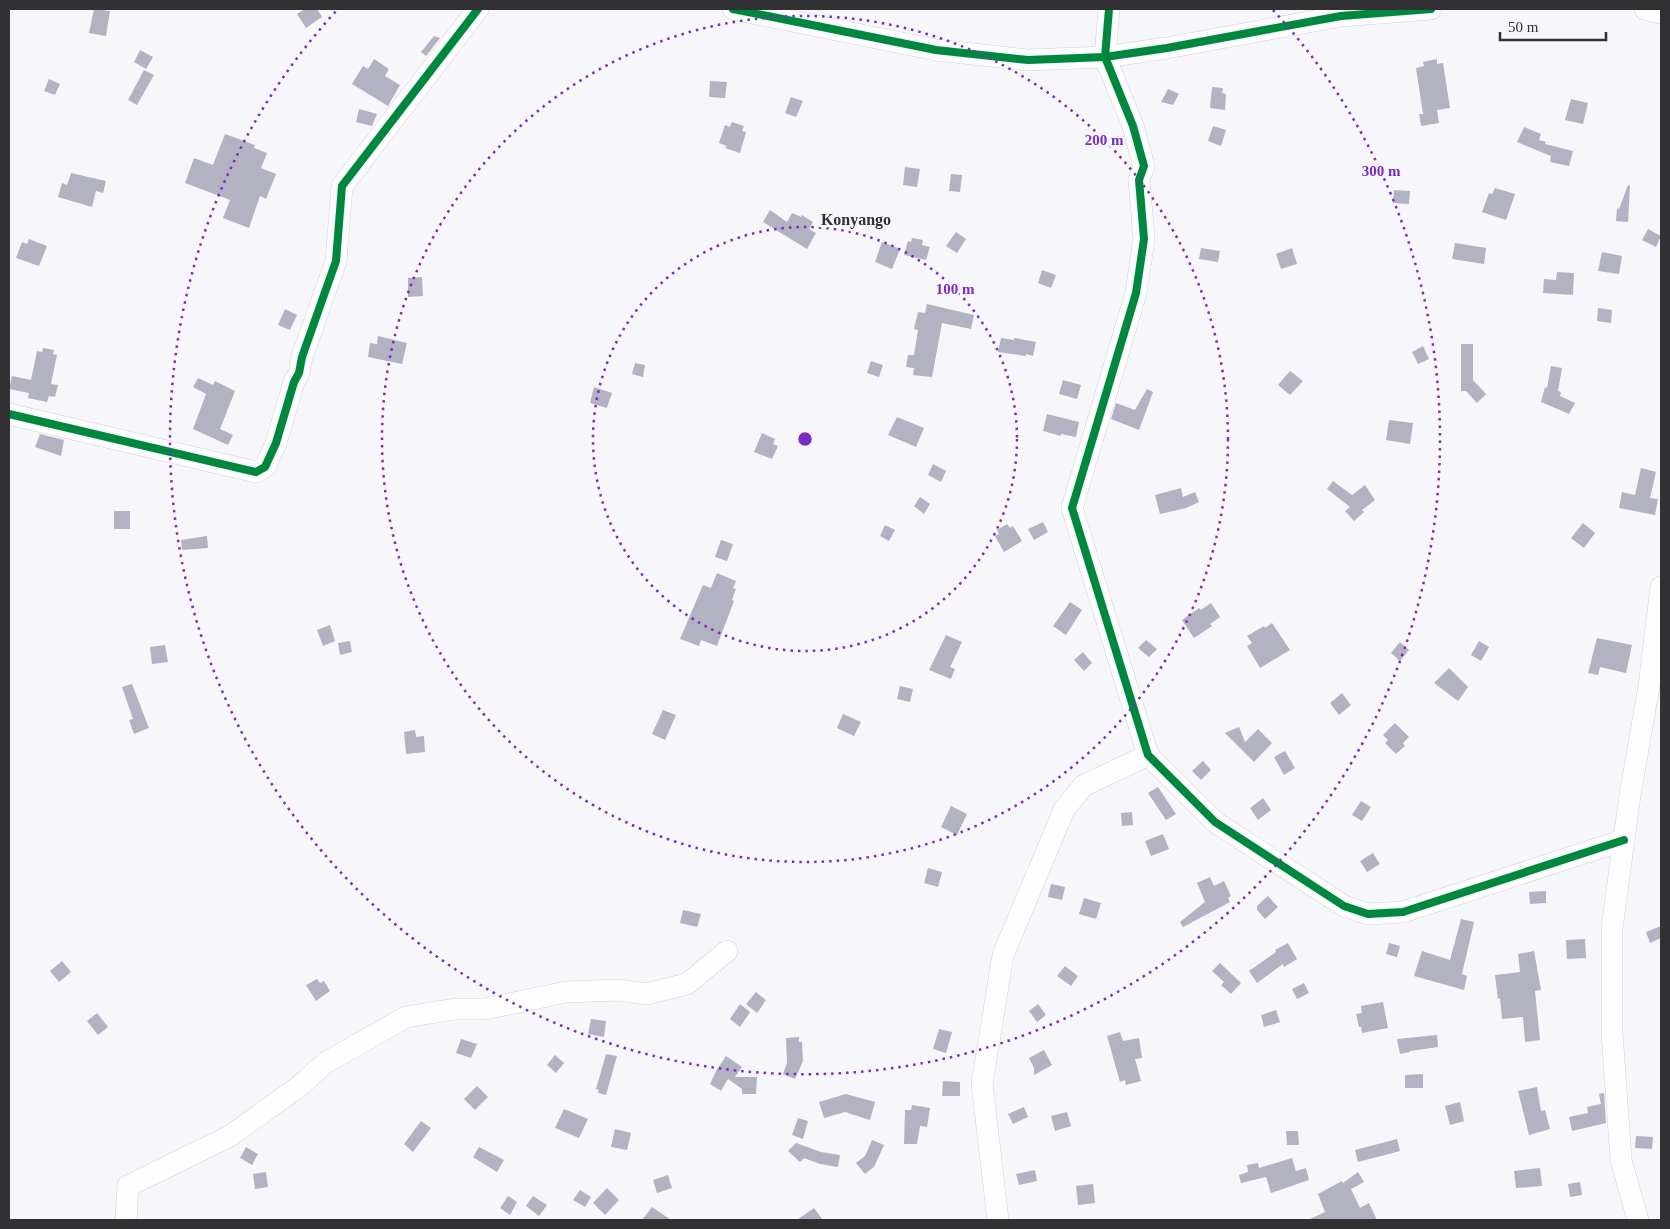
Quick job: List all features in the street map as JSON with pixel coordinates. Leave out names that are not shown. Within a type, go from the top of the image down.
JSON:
[{"type":"street","points":[[9,414],[256,472],[265,467],[276,443],[294,382],[299,373],[302,357],[336,261],[342,186],[478,9]]},
{"type":"street","points":[[733,9],[936,50],[1028,60],[1105,58],[1341,16],[1431,9]]},
{"type":"street","points":[[1108,9],[1105,58],[1133,126],[1144,166],[1139,180],[1144,239],[1136,292],[1072,508],[1148,755],[1215,822],[1344,906],[1368,914],[1403,912],[1624,840]]},
{"type":"street","points":[[1645,9],[1661,13]]},
{"type":"street","points":[[1638,1220],[1621,1160],[1612,1033],[1612,928],[1630,796],[1649,686],[1661,587]]},
{"type":"street","points":[[998,1220],[982,1084],[1003,955],[1064,810],[1084,786],[1148,755]]},
{"type":"street","points":[[126,1220],[128,1186],[230,1136],[301,1085],[325,1063],[406,1017],[455,1009],[485,1009],[566,992],[619,990],[646,994],[687,984],[727,951]]},
{"type":"building","points":[[94,9],[110,11],[106,36],[89,33]]},
{"type":"building","points":[[305,9],[317,9],[322,17],[306,28],[297,14]]},
{"type":"building","points":[[434,36],[440,38],[426,56],[421,52]]},
{"type":"building","points":[[140,50],[153,57],[146,69],[134,62]]},
{"type":"building","points":[[374,59],[389,69],[385,76],[400,85],[388,106],[352,84],[363,66],[368,69]]},
{"type":"building","points":[[1437,59],[1437,64],[1443,63],[1450,108],[1437,110],[1439,123],[1421,126],[1419,114],[1423,114],[1416,68],[1424,66],[1423,62]]},
{"type":"building","points":[[144,70],[154,75],[137,105],[128,100]]},
{"type":"building","points":[[49,79],[60,84],[55,95],[44,91]]},
{"type":"building","points":[[710,81],[727,82],[725,98],[709,97]]},
{"type":"building","points":[[1212,87],[1223,88],[1222,93],[1226,94],[1225,110],[1210,108]]},
{"type":"building","points":[[1168,89],[1179,94],[1173,105],[1161,102]]},
{"type":"building","points":[[791,97],[803,101],[796,117],[785,113]]},
{"type":"building","points":[[1571,99],[1588,103],[1583,124],[1565,120]]},
{"type":"building","points":[[359,109],[377,114],[372,126],[356,122]]},
{"type":"building","points":[[732,122],[744,126],[742,131],[746,132],[740,153],[725,148],[727,146],[719,143],[725,125],[730,127]]},
{"type":"building","points":[[1213,126],[1226,130],[1221,146],[1208,141]]},
{"type":"building","points":[[1524,127],[1541,134],[1539,140],[1546,142],[1545,144],[1573,151],[1569,166],[1550,162],[1551,156],[1517,142]]},
{"type":"building","points":[[225,134],[255,145],[254,148],[267,153],[261,168],[276,174],[266,199],[260,196],[249,228],[223,218],[230,200],[185,183],[194,158],[213,165]]},
{"type":"building","points":[[905,167],[920,169],[917,187],[903,185]]},
{"type":"building","points":[[71,173],[106,181],[103,193],[96,191],[92,207],[58,197],[62,183],[67,185]]},
{"type":"building","points":[[951,174],[962,175],[960,192],[949,191]]},
{"type":"building","points":[[1628,185],[1630,186],[1628,222],[1616,221],[1617,208],[1619,209]]},
{"type":"building","points":[[1495,188],[1515,194],[1506,220],[1482,212],[1489,193],[1492,194]]},
{"type":"building","points":[[1394,190],[1410,191],[1409,204],[1393,203]]},
{"type":"building","points":[[770,210],[787,222],[792,213],[801,217],[802,215],[813,222],[809,229],[816,233],[807,249],[763,222]]},
{"type":"building","points":[[1648,229],[1661,236],[1656,247],[1642,240]]},
{"type":"building","points":[[956,232],[966,239],[957,253],[946,246]]},
{"type":"building","points":[[912,238],[923,240],[922,245],[930,247],[926,260],[904,255],[908,241],[911,242]]},
{"type":"building","points":[[29,239],[47,246],[39,266],[16,258],[22,242],[27,244]]},
{"type":"building","points":[[882,242],[900,249],[892,269],[875,262]]},
{"type":"building","points":[[1455,243],[1486,248],[1484,264],[1452,259]]},
{"type":"building","points":[[1201,248],[1220,251],[1218,262],[1199,259]]},
{"type":"building","points":[[1292,248],[1297,264],[1281,269],[1276,254]]},
{"type":"building","points":[[1602,252],[1622,256],[1619,274],[1598,271]]},
{"type":"building","points":[[1042,270],[1056,275],[1051,288],[1038,283]]},
{"type":"building","points":[[1557,272],[1574,273],[1573,295],[1543,293],[1544,279],[1556,280]]},
{"type":"building","points":[[422,277],[423,296],[408,297],[408,278]]},
{"type":"building","points":[[927,304],[974,315],[971,329],[942,323],[932,377],[913,375],[914,368],[906,367],[908,355],[914,355],[918,330],[914,329],[918,312],[925,313]]},
{"type":"building","points":[[1598,308],[1612,310],[1611,323],[1597,321]]},
{"type":"building","points":[[285,309],[297,315],[290,330],[278,325]]},
{"type":"building","points":[[378,336],[407,343],[402,364],[368,357],[370,343],[377,344]]},
{"type":"building","points":[[1001,338],[1036,342],[1033,356],[998,352]]},
{"type":"building","points":[[1461,344],[1473,344],[1473,380],[1486,394],[1477,403],[1466,391],[1461,391]]},
{"type":"building","points":[[1423,346],[1429,359],[1418,364],[1412,352]]},
{"type":"building","points":[[43,348],[54,350],[53,354],[57,355],[51,384],[58,385],[55,397],[49,396],[47,402],[28,398],[29,393],[9,389],[12,376],[31,380],[37,351],[42,352]]},
{"type":"building","points":[[871,361],[883,365],[879,377],[867,373]]},
{"type":"building","points":[[635,363],[645,365],[643,377],[632,374]]},
{"type":"building","points":[[1551,366],[1562,368],[1558,391],[1561,392],[1560,396],[1575,403],[1569,414],[1541,402],[1545,387],[1547,388]]},
{"type":"building","points":[[1290,371],[1303,381],[1290,395],[1278,385]]},
{"type":"building","points":[[198,378],[213,385],[215,381],[235,391],[220,429],[233,435],[228,445],[193,429],[206,394],[193,387]]},
{"type":"building","points":[[1063,380],[1081,385],[1077,399],[1059,394]]},
{"type":"building","points":[[594,387],[612,393],[607,408],[590,403]]},
{"type":"building","points":[[1147,389],[1153,392],[1139,430],[1111,419],[1116,403],[1135,410]]},
{"type":"building","points":[[1047,414],[1079,422],[1076,437],[1061,434],[1061,436],[1043,431]]},
{"type":"building","points":[[897,417],[924,428],[916,447],[888,435]]},
{"type":"building","points":[[1389,420],[1413,423],[1410,444],[1386,440]]},
{"type":"building","points":[[762,433],[775,439],[773,444],[778,446],[772,459],[754,452]]},
{"type":"building","points":[[40,434],[64,440],[61,456],[35,447]]},
{"type":"building","points":[[933,464],[946,471],[941,482],[928,475]]},
{"type":"building","points":[[1641,468],[1656,472],[1650,498],[1658,499],[1655,515],[1619,508],[1622,492],[1635,495]]},
{"type":"building","points":[[1333,481],[1352,495],[1365,485],[1375,500],[1362,510],[1364,512],[1354,521],[1345,511],[1350,507],[1327,489]]},
{"type":"building","points":[[1181,488],[1183,497],[1195,492],[1199,502],[1186,508],[1160,514],[1155,495]]},
{"type":"building","points":[[920,497],[930,504],[924,514],[914,506]]},
{"type":"building","points":[[114,511],[130,511],[130,529],[114,529]]},
{"type":"building","points":[[1043,522],[1048,532],[1034,540],[1028,529]]},
{"type":"building","points":[[1583,523],[1595,533],[1584,548],[1571,538]]},
{"type":"building","points":[[1007,524],[1010,528],[1013,526],[1022,541],[1004,552],[995,536],[999,534],[997,530]]},
{"type":"building","points":[[885,525],[895,530],[889,541],[880,536]]},
{"type":"building","points":[[207,536],[208,548],[182,550],[181,540]]},
{"type":"building","points":[[721,540],[733,544],[727,561],[715,557]]},
{"type":"building","points":[[717,573],[736,581],[733,588],[736,589],[732,600],[734,601],[717,646],[701,640],[699,646],[680,639],[703,585],[711,588]]},
{"type":"building","points":[[1070,602],[1082,610],[1066,635],[1053,626]]},
{"type":"building","points":[[1211,603],[1220,617],[1210,624],[1212,626],[1194,638],[1182,620],[1199,608],[1201,610]]},
{"type":"building","points":[[1272,623],[1290,650],[1260,668],[1247,646],[1252,643],[1247,636]]},
{"type":"building","points":[[330,625],[335,641],[323,646],[317,630]]},
{"type":"building","points":[[946,635],[962,642],[950,667],[955,669],[951,679],[929,670]]},
{"type":"building","points":[[1597,638],[1632,645],[1626,673],[1600,667],[1598,675],[1588,673]]},
{"type":"building","points":[[1146,640],[1157,649],[1149,657],[1138,648]]},
{"type":"building","points":[[350,641],[352,652],[340,655],[338,643]]},
{"type":"building","points":[[1479,641],[1489,647],[1481,661],[1471,655]]},
{"type":"building","points":[[1400,642],[1409,650],[1400,661],[1391,653]]},
{"type":"building","points":[[165,645],[168,662],[152,664],[150,647]]},
{"type":"building","points":[[1083,652],[1092,663],[1084,671],[1074,660]]},
{"type":"building","points":[[1449,668],[1468,687],[1458,701],[1434,683]]},
{"type":"building","points":[[132,684],[149,728],[134,734],[129,720],[133,719],[122,687]]},
{"type":"building","points":[[900,686],[913,689],[910,702],[897,699]]},
{"type":"building","points":[[1342,693],[1351,705],[1339,715],[1330,703]]},
{"type":"building","points":[[663,710],[676,715],[665,740],[652,734]]},
{"type":"building","points":[[843,714],[861,722],[854,736],[837,728]]},
{"type":"building","points":[[1395,723],[1409,737],[1403,743],[1405,746],[1396,754],[1385,743],[1388,740],[1383,735]]},
{"type":"building","points":[[1239,727],[1245,742],[1258,729],[1272,743],[1254,762],[1225,733]]},
{"type":"building","points":[[415,730],[416,737],[424,736],[425,752],[406,754],[404,732]]},
{"type":"building","points":[[1285,751],[1295,768],[1284,775],[1274,757]]},
{"type":"building","points":[[1203,761],[1211,770],[1201,780],[1192,771]]},
{"type":"building","points":[[1158,787],[1176,814],[1166,820],[1148,793]]},
{"type":"building","points":[[1263,798],[1271,810],[1258,820],[1250,808]]},
{"type":"building","points":[[1361,801],[1371,807],[1362,821],[1352,815]]},
{"type":"building","points":[[951,806],[967,814],[957,835],[941,827]]},
{"type":"building","points":[[1132,812],[1133,825],[1122,826],[1121,813]]},
{"type":"building","points":[[1163,834],[1169,849],[1151,856],[1145,841]]},
{"type":"building","points":[[1373,853],[1380,864],[1367,872],[1360,861]]},
{"type":"building","points":[[928,868],[942,872],[938,887],[924,883]]},
{"type":"building","points":[[1210,877],[1214,886],[1224,881],[1231,896],[1228,898],[1230,902],[1183,927],[1180,922],[1205,902],[1197,883]]},
{"type":"building","points":[[1051,884],[1065,887],[1062,900],[1048,897]]},
{"type":"building","points":[[1546,891],[1546,903],[1530,904],[1529,892]]},
{"type":"building","points":[[1268,896],[1278,907],[1265,919],[1257,910],[1257,906]]},
{"type":"building","points":[[1084,898],[1101,903],[1096,919],[1079,914]]},
{"type":"building","points":[[683,910],[701,914],[697,927],[680,923]]},
{"type":"building","points":[[1461,919],[1474,922],[1462,974],[1467,976],[1464,990],[1414,976],[1422,951],[1450,960]]},
{"type":"building","points":[[1661,926],[1661,938],[1650,943],[1646,932]]},
{"type":"building","points":[[1585,939],[1586,958],[1567,959],[1566,940]]},
{"type":"building","points":[[1288,943],[1297,959],[1284,967],[1283,964],[1257,983],[1249,971],[1276,952],[1275,950]]},
{"type":"building","points":[[1389,943],[1400,946],[1397,957],[1386,954]]},
{"type":"building","points":[[1534,951],[1541,990],[1535,991],[1540,1040],[1525,1042],[1523,1017],[1502,1019],[1495,975],[1520,972],[1518,954]]},
{"type":"building","points":[[62,961],[71,972],[59,982],[50,971]]},
{"type":"building","points":[[1220,963],[1241,983],[1231,994],[1221,985],[1224,982],[1212,971]]},
{"type":"building","points":[[1065,966],[1078,976],[1071,986],[1057,976]]},
{"type":"building","points":[[317,979],[320,983],[324,981],[330,991],[316,1001],[306,985]]},
{"type":"building","points":[[1304,983],[1309,993],[1297,999],[1292,989]]},
{"type":"building","points":[[756,992],[766,1000],[757,1013],[746,1004]]},
{"type":"building","points":[[1383,1002],[1388,1028],[1362,1033],[1356,1014],[1362,1013],[1361,1006]]},
{"type":"building","points":[[740,1004],[750,1012],[740,1027],[730,1019]]},
{"type":"building","points":[[1038,1004],[1046,1015],[1037,1022],[1029,1011]]},
{"type":"building","points":[[1276,1010],[1280,1022],[1264,1027],[1261,1015]]},
{"type":"building","points":[[97,1013],[108,1027],[98,1035],[87,1021]]},
{"type":"building","points":[[591,1019],[606,1021],[604,1037],[588,1034]]},
{"type":"building","points":[[939,1029],[952,1032],[946,1053],[933,1049]]},
{"type":"building","points":[[1120,1032],[1123,1041],[1139,1038],[1142,1058],[1135,1059],[1141,1081],[1126,1085],[1125,1080],[1120,1082],[1107,1036]]},
{"type":"building","points":[[1437,1035],[1438,1047],[1400,1054],[1397,1039]]},
{"type":"building","points":[[799,1037],[799,1042],[802,1042],[803,1061],[795,1079],[783,1074],[787,1063],[786,1038]]},
{"type":"building","points":[[461,1039],[477,1044],[471,1058],[456,1053]]},
{"type":"building","points":[[1044,1050],[1052,1065],[1034,1075],[1034,1068],[1029,1058]]},
{"type":"building","points":[[606,1054],[617,1056],[606,1095],[598,1093],[599,1090],[596,1089]]},
{"type":"building","points":[[555,1055],[564,1063],[556,1073],[547,1065]]},
{"type":"building","points":[[726,1056],[742,1067],[735,1077],[757,1077],[756,1094],[742,1094],[742,1089],[728,1079],[721,1091],[710,1084]]},
{"type":"building","points":[[1423,1074],[1423,1088],[1405,1088],[1405,1075]]},
{"type":"building","points":[[943,1081],[960,1082],[960,1096],[942,1096]]},
{"type":"building","points":[[477,1086],[488,1097],[475,1110],[464,1099]]},
{"type":"building","points":[[1537,1087],[1541,1111],[1545,1110],[1550,1129],[1529,1135],[1518,1091]]},
{"type":"building","points":[[1604,1093],[1606,1123],[1572,1131],[1569,1117],[1588,1113],[1587,1107],[1601,1104],[1599,1094]]},
{"type":"building","points":[[846,1094],[875,1102],[870,1120],[845,1112],[824,1118],[819,1102]]},
{"type":"building","points":[[1460,1102],[1464,1121],[1450,1125],[1445,1106]]},
{"type":"building","points":[[912,1105],[930,1108],[927,1127],[920,1126],[917,1144],[904,1144],[905,1110],[911,1110]]},
{"type":"building","points":[[1024,1107],[1028,1117],[1013,1124],[1008,1114]]},
{"type":"building","points":[[564,1109],[588,1119],[579,1138],[555,1128]]},
{"type":"building","points":[[1067,1112],[1071,1126],[1055,1131],[1051,1116]]},
{"type":"building","points":[[798,1118],[808,1121],[803,1139],[792,1135]]},
{"type":"building","points":[[421,1121],[431,1128],[413,1152],[404,1144]]},
{"type":"building","points":[[615,1129],[631,1133],[627,1150],[611,1147]]},
{"type":"building","points":[[1286,1131],[1298,1131],[1299,1145],[1287,1145]]},
{"type":"building","points":[[1636,1136],[1653,1137],[1652,1149],[1635,1148]]},
{"type":"building","points":[[1397,1139],[1400,1151],[1358,1162],[1355,1150]]},
{"type":"building","points":[[872,1140],[884,1145],[874,1167],[865,1174],[856,1163],[865,1156]]},
{"type":"building","points":[[796,1143],[821,1152],[840,1155],[838,1167],[820,1164],[804,1158],[800,1162],[788,1151]]},
{"type":"building","points":[[246,1147],[258,1154],[252,1165],[240,1158]]},
{"type":"building","points":[[479,1147],[504,1160],[497,1172],[473,1157]]},
{"type":"building","points":[[1292,1158],[1296,1171],[1306,1168],[1309,1180],[1271,1193],[1266,1177],[1241,1183],[1239,1175],[1248,1172],[1247,1165],[1258,1163],[1259,1168]]},
{"type":"building","points":[[1540,1168],[1542,1186],[1516,1188],[1514,1171]]},
{"type":"building","points":[[1035,1170],[1037,1181],[1019,1185],[1016,1174]]},
{"type":"building","points":[[266,1172],[268,1187],[255,1189],[253,1174]]},
{"type":"building","points":[[1358,1172],[1364,1182],[1351,1189],[1360,1208],[1369,1203],[1377,1220],[1308,1220],[1325,1212],[1318,1194],[1342,1181],[1343,1183]]},
{"type":"building","points":[[668,1175],[672,1188],[657,1193],[653,1180]]},
{"type":"building","points":[[1580,1182],[1582,1195],[1570,1197],[1568,1184]]},
{"type":"building","points":[[1093,1184],[1095,1203],[1078,1205],[1076,1186]]},
{"type":"building","points":[[607,1188],[619,1200],[605,1215],[593,1203]]},
{"type":"building","points":[[580,1190],[591,1197],[585,1207],[573,1200]]},
{"type":"building","points":[[508,1196],[517,1202],[510,1215],[500,1208]]},
{"type":"building","points":[[533,1196],[547,1205],[539,1216],[526,1206]]},
{"type":"building","points":[[652,1207],[671,1220],[642,1220]]},
{"type":"building","points":[[814,1208],[823,1220],[797,1220]]},
{"type":"cycle path","points":[[9,414],[256,472],[265,467],[276,443],[294,382],[299,373],[302,357],[336,261],[342,186],[478,9]]},
{"type":"cycle path","points":[[733,9],[936,50],[1028,60],[1105,57],[1167,48],[1341,16],[1431,9]]},
{"type":"cycle path","points":[[1109,9],[1105,57],[1133,126],[1144,166],[1139,180],[1144,239],[1136,293],[1072,508],[1148,755],[1215,822],[1344,906],[1368,914],[1403,912],[1624,840]]},
{"type":"district","name":"Konyango","points":[[856,219]]}]
